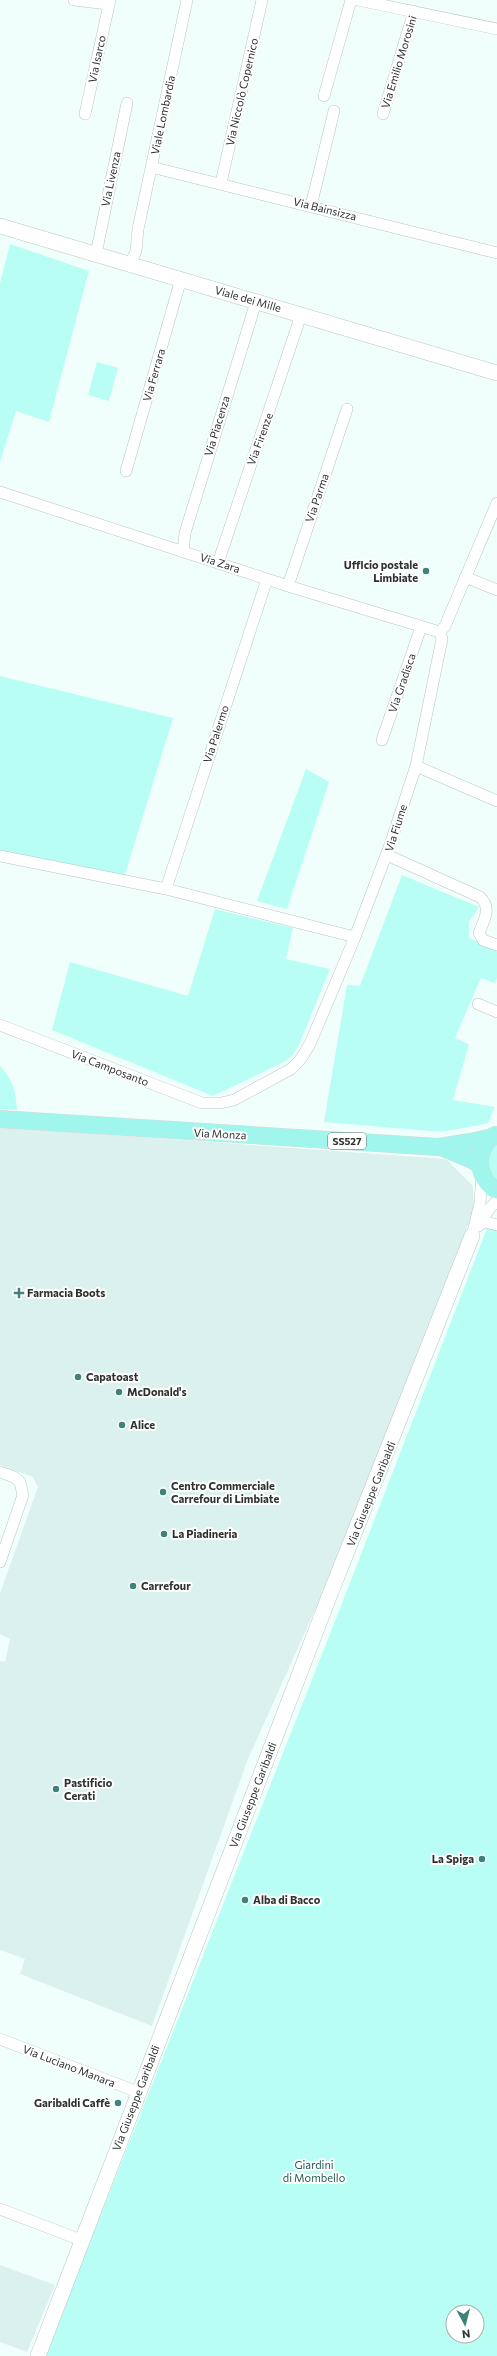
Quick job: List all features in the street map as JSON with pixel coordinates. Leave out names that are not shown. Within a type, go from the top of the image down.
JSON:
[{"type":"main road","name":"Via Monza","points":[[0,1119],[439,1147],[470,1142],[495,1135]]},
{"type":"main road","points":[[495,1135],[483,1147],[481,1170],[487,1182],[497,1190]]},
{"type":"main road","name":"Via Monza","points":[[439,1147],[472,1160],[481,1170]]},
{"type":"street","name":"Via Isarco","points":[[74,0],[109,2],[85,114]]},
{"type":"street","name":"Viale Lombardia","points":[[130,264],[136,251],[138,229],[187,0]]},
{"type":"street","name":"Via Niccolò Copernico","points":[[221,183],[262,0]]},
{"type":"street","points":[[324,96],[351,0]]},
{"type":"street","points":[[358,0],[497,29]]},
{"type":"street","name":"Via Emilio Morosini","points":[[384,114],[414,11]]},
{"type":"street","name":"Via Livenza","points":[[96,254],[127,103]]},
{"type":"street","points":[[311,206],[334,111]]},
{"type":"street","name":"Via Bainsizza","points":[[152,167],[497,253]]},
{"type":"street","name":"Viale dei Mille","points":[[0,226],[497,373]]},
{"type":"street","name":"Via Ferrara","points":[[126,470],[181,280]]},
{"type":"street","name":"Via Piacenza","points":[[183,552],[185,533],[256,302]]},
{"type":"street","name":"Via Firenze","points":[[218,563],[301,315]]},
{"type":"street","name":"Via Parma","points":[[288,586],[347,409]]},
{"type":"street","name":"Via Zara","points":[[0,492],[288,586],[440,632]]},
{"type":"street","name":"Via Fiume","points":[[221,1103],[234,1100],[291,1069],[300,1060],[310,1044],[355,937],[386,855],[416,766],[442,639],[440,632],[445,626],[497,503]]},
{"type":"street","points":[[465,577],[497,590]]},
{"type":"street","name":"Via Palermo","points":[[166,889],[267,579]]},
{"type":"street","name":"Via Gradisca","points":[[382,740],[421,627]]},
{"type":"street","points":[[416,766],[497,801]]},
{"type":"street","points":[[386,855],[480,897],[486,902],[488,908],[479,933],[483,940],[497,945]]},
{"type":"street","points":[[0,856],[166,889],[355,937]]},
{"type":"street","points":[[478,1004],[497,1012]]},
{"type":"street","name":"Via Camposanto","points":[[0,1025],[196,1102],[221,1103]]},
{"type":"street","name":"Via Giuseppe Garibaldi","points":[[476,1230],[480,1203],[481,1170]]},
{"type":"street","name":"Via Giuseppe Garibaldi","points":[[38,2356],[81,2240],[327,1602],[476,1230],[489,1209],[497,1201]]},
{"type":"street","points":[[476,1230],[485,1222],[497,1225]]},
{"type":"street","points":[[0,1472],[14,1477],[20,1482],[23,1495],[0,1562]]},
{"type":"street","name":"Via Luciano Manara","points":[[0,2039],[138,2092]]},
{"type":"street","points":[[0,2209],[81,2240]]},
{"type":"shaded area","points":[[0,1127],[446,1159],[473,1186],[474,1210],[324,1590],[248,1759],[152,2026],[20,1974],[25,1959],[0,1950],[0,1661],[5,1662],[10,1639],[0,1634],[0,1593],[38,1487],[33,1477],[0,1465]]},
{"type":"shaded area","points":[[0,2265],[55,2285],[27,2352],[0,2342]]},
{"type":"green space","points":[[10,244],[89,271],[49,422],[16,411],[0,462],[0,283]]},
{"type":"green space","points":[[97,362],[118,368],[109,401],[88,395]]},
{"type":"green space","points":[[0,676],[173,718],[124,878],[0,851]]},
{"type":"green space","points":[[306,769],[329,782],[287,909],[257,901]]},
{"type":"green space","points":[[402,875],[479,907],[469,922],[469,938],[497,949],[497,978],[495,983],[481,978],[455,1038],[469,1044],[453,1100],[495,1107],[488,1123],[442,1132],[324,1122],[347,985],[360,986]]},
{"type":"green space","points":[[215,909],[293,928],[286,959],[330,969],[298,1047],[292,1056],[284,1062],[213,1096],[52,1030],[70,962],[188,996]]},
{"type":"green space","points":[[0,1066],[8,1076],[13,1086],[17,1110],[0,1109]]},
{"type":"green space","points":[[497,1142],[497,1183],[489,1175],[488,1151]]},
{"type":"green space","name":"Giardini di Mombello","points":[[488,1226],[497,1229],[497,2356],[45,2356],[341,1606]]},
{"type":"place","name":"Ufficio postale Limbiate","points":[[426,571]]},
{"type":"place","name":"Farmacia Boots","points":[[19,1293]]},
{"type":"place","name":"Capatoast","points":[[78,1377]]},
{"type":"place","name":"McDonald's","points":[[119,1392]]},
{"type":"place","name":"Alice","points":[[122,1425]]},
{"type":"place","name":"Centro Commerciale Carrefour di Limbiate","points":[[163,1492]]},
{"type":"place","name":"La Piadineria","points":[[164,1534]]},
{"type":"place","name":"Carrefour","points":[[133,1586]]},
{"type":"place","name":"Pastificio Cerati","points":[[56,1789]]},
{"type":"place","name":"La Spiga","points":[[482,1859]]},
{"type":"place","name":"Alba di Bacco","points":[[245,1900]]},
{"type":"place","name":"Garibaldi Caffè","points":[[118,2103]]}]
